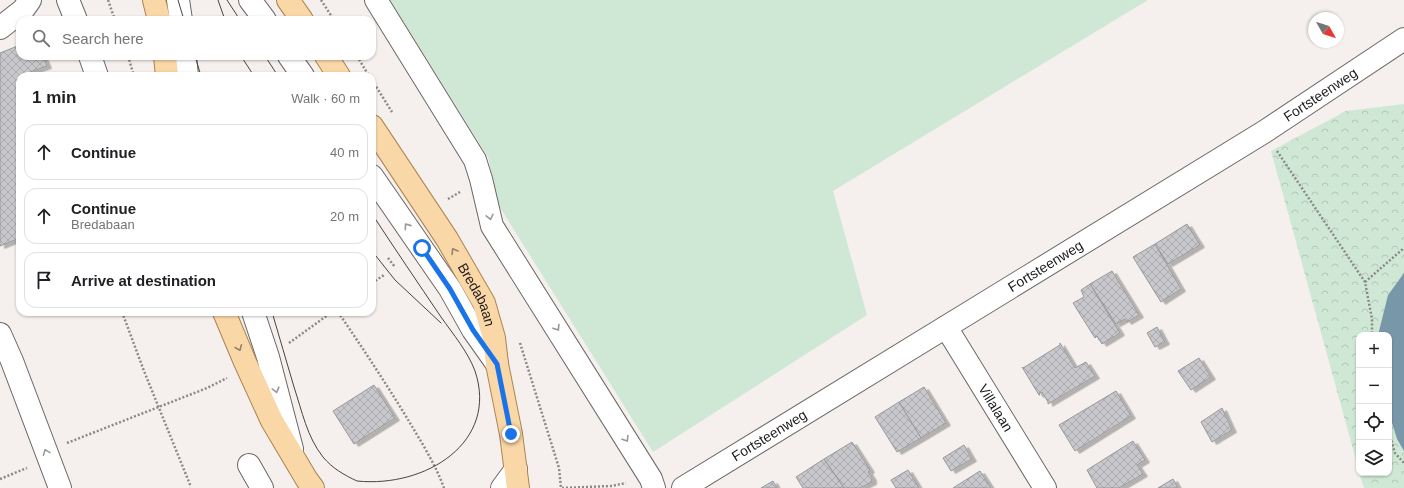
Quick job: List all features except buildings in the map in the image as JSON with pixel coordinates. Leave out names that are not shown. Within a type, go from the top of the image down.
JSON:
[{"type":"main road","points":[[154,0],[158,16]]},
{"type":"main road","points":[[288,0],[299,16]]},
{"type":"main road","points":[[165,60],[167,72]]},
{"type":"main road","points":[[329,60],[336,72]]},
{"type":"main road","name":"Bredabaan","points":[[376,132],[447,238],[484,303],[494,338],[497,364],[511,434],[517,478]]},
{"type":"main road","points":[[226,316],[272,421],[295,461],[313,488]]},
{"type":"street","points":[[68,0],[74,16]]},
{"type":"street","points":[[178,0],[180,16]]},
{"type":"street","points":[[250,0],[262,16]]},
{"type":"street","points":[[376,0],[475,160],[492,226],[646,472],[654,488]]},
{"type":"street","points":[[0,12],[24,3]]},
{"type":"street","points":[[0,28],[24,3]]},
{"type":"street","name":"Fortsteenweg","points":[[683,488],[1264,132],[1403,42]]},
{"type":"street","points":[[185,60],[187,72]]},
{"type":"street","points":[[292,60],[300,72]]},
{"type":"street","points":[[376,182],[450,289],[473,330],[497,364]]},
{"type":"street","points":[[254,316],[268,357],[295,461]]},
{"type":"street","name":"Villalaan","points":[[946,327],[1045,488]]},
{"type":"street","points":[[0,334],[12,361],[60,488]]},
{"type":"street","points":[[249,465],[262,488]]},
{"type":"street","points":[[502,488],[517,478]]},
{"type":"path","points":[[108,0],[114,16]]},
{"type":"path","points":[[321,0],[331,16]]},
{"type":"path","points":[[129,60],[133,72]]},
{"type":"path","points":[[360,60],[367,72]]},
{"type":"path","points":[[1264,132],[1365,282],[1372,319],[1372,332]]},
{"type":"path","points":[[1365,282],[1404,248]]},
{"type":"path","points":[[388,258],[395,267]]},
{"type":"path","points":[[376,280],[384,275]]},
{"type":"path","points":[[123,316],[191,487]]},
{"type":"path","points":[[288,343],[326,316]]},
{"type":"path","points":[[341,316],[382,377],[439,474],[444,488]]},
{"type":"path","points":[[0,479],[28,468],[53,449],[208,388],[229,377]]},
{"type":"path","points":[[1391,440],[1395,453],[1404,463]]},
{"type":"green space","points":[[390,0],[1148,0],[833,191],[867,315],[653,452],[499,206],[488,157]]},
{"type":"green space","points":[[1404,104],[1404,273],[1388,295],[1379,332],[1356,332],[1356,460],[1271,151],[1346,111]]},
{"type":"green space","points":[[1392,423],[1397,439],[1404,451],[1404,488],[1364,488],[1360,476],[1392,476]]},
{"type":"water","points":[[1404,273],[1404,451],[1397,439],[1392,423],[1392,332],[1379,332],[1388,295]]},
{"type":"tram line","points":[[178,0],[183,16]]},
{"type":"tram line","points":[[218,0],[224,16]]},
{"type":"tram line","points":[[227,0],[237,16]]},
{"type":"tram line","points":[[196,60],[200,72]]},
{"type":"tram line","points":[[244,60],[251,72]]},
{"type":"tram line","points":[[268,60],[275,72]]},
{"type":"tram line","points":[[273,316],[302,414],[309,432],[317,449],[334,468],[357,481],[383,481],[408,477],[431,468],[451,455],[466,439],[476,419],[480,396],[475,371],[460,343],[376,220]]},
{"type":"tram line","points":[[376,256],[395,280],[441,323]]},
{"type":"route","points":[[422,248],[450,289],[473,330],[497,364],[511,434]]}]
